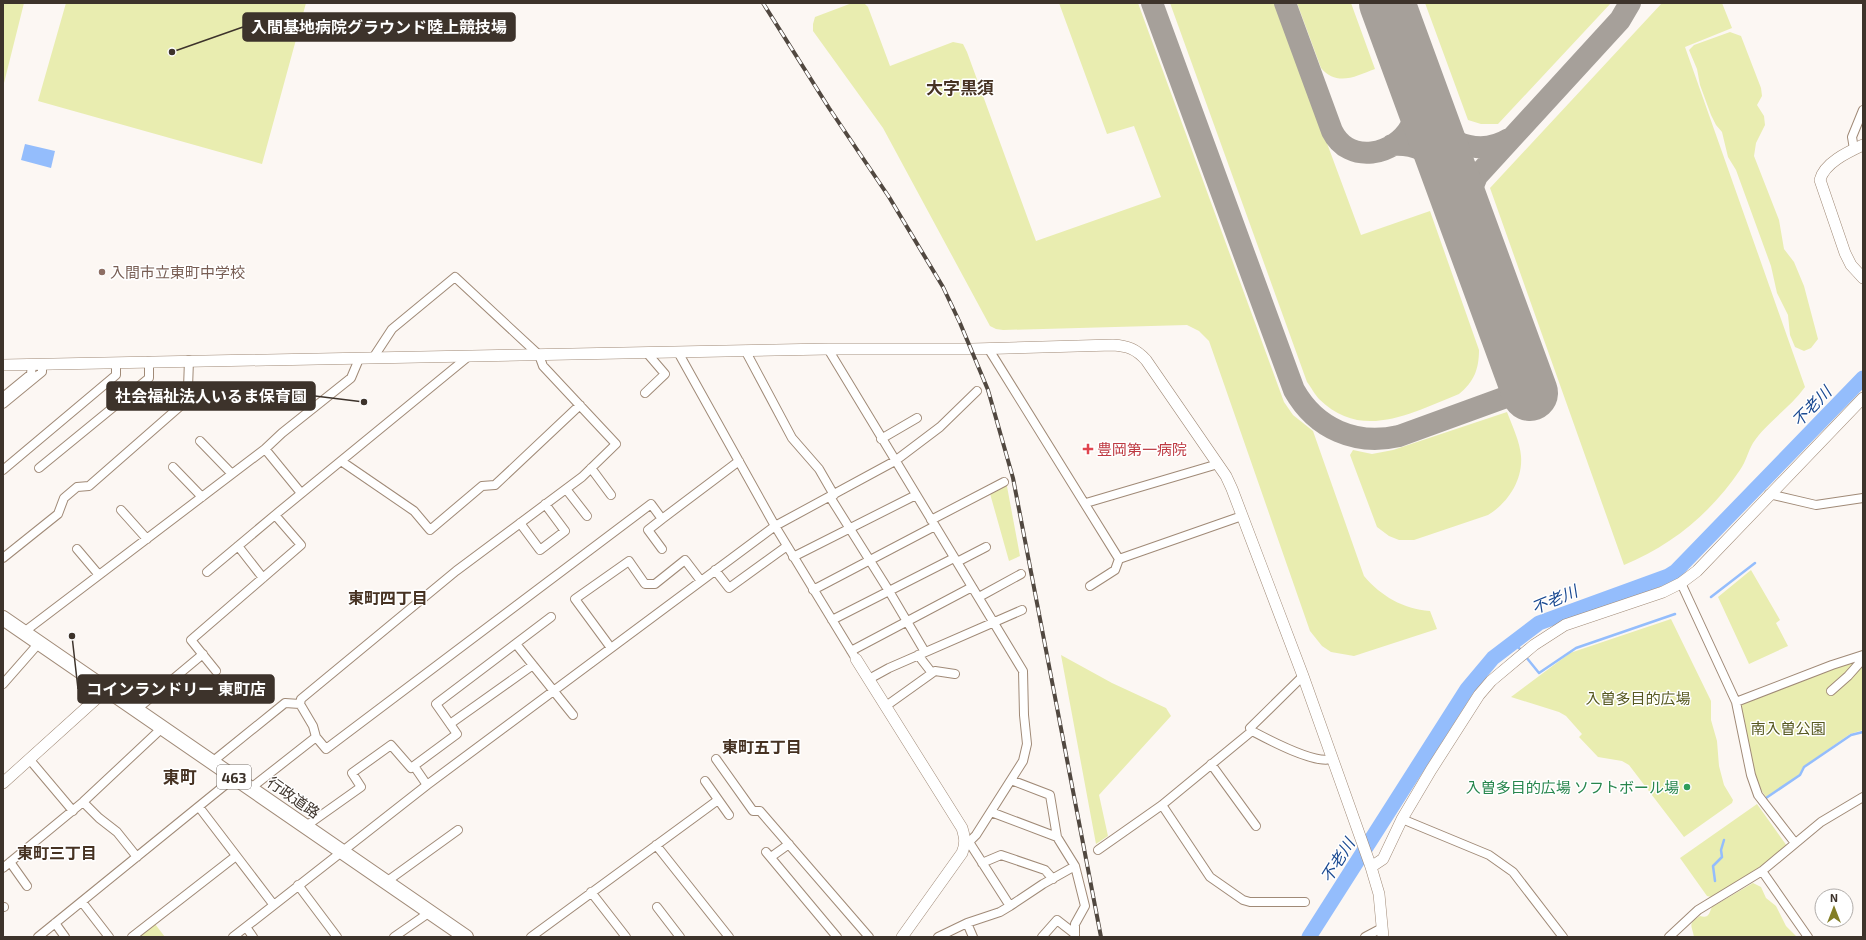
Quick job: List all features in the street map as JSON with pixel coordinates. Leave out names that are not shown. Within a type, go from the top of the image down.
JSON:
[{"type":"highway","name":"行政道路","points":[[3,618],[466,937]]},
{"type":"street","points":[[1863,110],[1852,137],[1859,147],[1828,166],[1820,180],[1848,260],[1863,278]]},
{"type":"street","points":[[373,358],[392,329],[455,277],[539,356],[544,366],[616,444],[566,489],[456,571],[301,699],[300,704],[313,726],[316,737],[326,749],[651,504],[662,519]]},
{"type":"street","points":[[3,365],[189,360],[539,356],[745,350],[988,348],[1113,345],[1133,349],[1146,360],[1218,464],[1232,489],[1303,676],[1370,863],[1379,894],[1382,933],[1365,937]]},
{"type":"street","points":[[988,348],[1086,503],[1119,559]]},
{"type":"street","points":[[828,349],[881,439],[1023,671],[1024,715],[1027,744],[1024,761],[976,835],[967,843],[906,935]]},
{"type":"street","points":[[745,350],[792,438],[819,469],[850,528],[908,621],[932,673]]},
{"type":"street","points":[[678,352],[793,557],[962,828],[967,843],[1010,906]]},
{"type":"street","points":[[645,393],[665,374],[647,353]]},
{"type":"street","points":[[207,572],[469,356]]},
{"type":"street","points":[[24,632],[265,449],[282,433],[351,378],[359,358]]},
{"type":"street","points":[[3,558],[58,514],[64,498],[78,487],[89,486],[185,402],[188,388],[189,360]]},
{"type":"street","points":[[39,468],[149,378],[149,361]]},
{"type":"street","points":[[3,470],[116,375],[116,362]]},
{"type":"street","points":[[3,397],[31,374],[37,364]]},
{"type":"street","points":[[3,404],[42,372],[37,364]]},
{"type":"street","points":[[233,937],[273,904],[427,785],[775,526],[895,461],[940,427],[977,391]]},
{"type":"street","points":[[1370,863],[1383,859],[1402,820],[1438,758],[1479,695],[1491,681],[1512,662],[1565,625],[1645,598],[1682,583],[1697,571],[1769,494],[1863,398]]},
{"type":"street","points":[[341,461],[414,511],[430,530],[482,486],[495,485],[580,405]]},
{"type":"street","points":[[881,439],[917,418]]},
{"type":"street","points":[[200,441],[232,474]]},
{"type":"street","points":[[265,449],[301,493]]},
{"type":"street","points":[[662,549],[648,530],[739,461]]},
{"type":"street","points":[[1086,503],[1218,464]]},
{"type":"street","points":[[173,467],[202,497]]},
{"type":"street","points":[[591,468],[611,495]]},
{"type":"street","points":[[813,590],[870,560],[1004,482]]},
{"type":"street","points":[[566,489],[587,516]]},
{"type":"street","points":[[1769,494],[1816,505],[1863,498]]},
{"type":"street","points":[[793,557],[916,495]]},
{"type":"street","points":[[520,523],[540,550],[565,531],[545,504]]},
{"type":"street","points":[[121,510],[147,539]]},
{"type":"street","points":[[216,671],[191,640],[301,544],[275,515]]},
{"type":"street","points":[[1119,559],[1242,516]]},
{"type":"street","points":[[238,546],[263,578]]},
{"type":"street","points":[[716,570],[729,588],[787,546]]},
{"type":"street","points":[[832,620],[889,591],[986,547]]},
{"type":"street","points":[[77,549],[99,575]]},
{"type":"street","points":[[1090,586],[1115,570],[1119,559]]},
{"type":"street","points":[[611,648],[575,599],[629,561],[645,584],[655,584],[685,560],[702,581]]},
{"type":"street","points":[[979,597],[1021,574]]},
{"type":"street","points":[[1682,583],[1736,702],[1751,775],[1758,795],[1794,843]]},
{"type":"street","points":[[854,655],[908,621],[972,587]]},
{"type":"street","points":[[869,679],[889,668],[1022,610]]},
{"type":"street","points":[[306,826],[361,787],[352,773],[391,745],[411,768],[457,734],[436,704],[551,617]]},
{"type":"street","points":[[3,684],[39,643]]},
{"type":"street","points":[[516,644],[573,715]]},
{"type":"street","points":[[136,710],[203,654]]},
{"type":"street","points":[[1736,702],[1832,665],[1863,656]]},
{"type":"street","points":[[1832,691],[1863,659]]},
{"type":"street","points":[[450,724],[533,665]]},
{"type":"street","points":[[886,706],[935,671],[955,674]]},
{"type":"street","points":[[1252,731],[1250,728],[1303,676]]},
{"type":"street","points":[[3,783],[106,690]]},
{"type":"street","points":[[212,762],[285,703],[300,704]]},
{"type":"street","points":[[27,886],[6,865],[83,802],[162,728]]},
{"type":"street","points":[[1252,731],[1279,746],[1319,759],[1332,759]]},
{"type":"street","points":[[1098,850],[1162,805],[1252,731]]},
{"type":"street","points":[[251,788],[316,737]]},
{"type":"street","points":[[716,759],[753,811],[760,811],[869,937]]},
{"type":"street","points":[[30,760],[73,810]]},
{"type":"street","points":[[1211,764],[1256,826]]},
{"type":"street","points":[[414,766],[427,785]]},
{"type":"street","points":[[38,937],[235,777]]},
{"type":"street","points":[[1011,780],[1050,795],[1057,837],[1076,866],[1085,906],[1075,924],[1075,935]]},
{"type":"street","points":[[705,781],[729,814]]},
{"type":"street","points":[[1669,937],[1698,910],[1762,872],[1794,843],[1821,822],[1863,797]]},
{"type":"street","points":[[530,937],[718,800]]},
{"type":"street","points":[[83,802],[99,818],[117,832],[137,857]]},
{"type":"street","points":[[1162,805],[1210,877],[1243,900],[1250,902],[1305,902]]},
{"type":"street","points":[[199,807],[273,904]]},
{"type":"street","points":[[991,812],[1057,837]]},
{"type":"street","points":[[1402,820],[1490,855],[1503,864],[1514,872],[1563,937]]},
{"type":"street","points":[[386,882],[458,830]]},
{"type":"street","points":[[789,844],[768,855],[837,937]]},
{"type":"street","points":[[656,845],[729,937]]},
{"type":"street","points":[[982,863],[1001,855],[1045,870],[1053,879]]},
{"type":"street","points":[[132,937],[236,856]]},
{"type":"street","points":[[938,937],[967,923],[1000,912],[1043,884],[1076,866]]},
{"type":"street","points":[[1762,872],[1808,937]]},
{"type":"street","points":[[298,885],[337,937]]},
{"type":"street","points":[[591,892],[626,937]]},
{"type":"street","points":[[82,902],[109,937]]},
{"type":"street","points":[[657,907],[680,937]]},
{"type":"street","points":[[394,937],[430,912]]},
{"type":"street","points":[[1042,937],[1057,920],[1075,935]]},
{"type":"street","points":[[55,923],[65,937]]},
{"type":"street","points":[[967,923],[974,937]]},
{"type":"street","points":[[246,927],[253,937]]},
{"type":"green space","points":[[3,3],[24,3],[3,87]]},
{"type":"green space","points":[[66,3],[306,3],[262,164],[38,101]]},
{"type":"green space","points":[[852,3],[864,3],[868,7],[890,66],[953,42],[963,44],[1036,241],[1161,197],[1134,126],[1107,134],[1059,3],[1138,3],[1284,402],[1293,415],[1313,431],[1364,576],[1378,590],[1393,600],[1411,608],[1430,611],[1437,629],[1354,656],[1331,652],[1322,646],[1310,631],[1209,341],[1199,331],[1187,325],[1003,330],[990,326],[883,128],[813,31],[815,17]]},
{"type":"green space","points":[[1170,3],[1275,3],[1361,235],[1430,211],[1479,350],[1475,375],[1459,394],[1406,415],[1370,421],[1353,419],[1335,412],[1316,395],[1307,382]]},
{"type":"green space","points":[[1297,3],[1351,3],[1375,69],[1354,77],[1340,79],[1327,74],[1321,68]]},
{"type":"green space","points":[[1425,3],[1611,3],[1498,124],[1481,124],[1468,120]]},
{"type":"green space","points":[[1662,3],[1722,3],[1732,28],[1685,47],[1805,387],[1793,402],[1759,435],[1751,446],[1740,470],[1717,500],[1703,514],[1674,538],[1624,565],[1490,188]]},
{"type":"green space","points":[[1730,32],[1741,36],[1761,88],[1762,96],[1757,105],[1764,116],[1765,125],[1756,143],[1754,156],[1779,220],[1784,249],[1794,262],[1804,286],[1818,339],[1811,348],[1804,351],[1795,347],[1790,335],[1788,315],[1777,293],[1771,266],[1736,170],[1728,157],[1722,132],[1716,125],[1711,115],[1700,85],[1697,69],[1689,50],[1694,45]]},
{"type":"green space","points":[[1507,412],[1519,445],[1521,465],[1517,482],[1513,490],[1502,504],[1488,515],[1414,540],[1399,540],[1389,536],[1377,527],[1350,455],[1353,450],[1372,454],[1393,450]]},
{"type":"green space","points":[[1006,481],[1020,556],[1009,561],[989,490]]},
{"type":"green space","points":[[1751,570],[1780,620],[1776,623],[1788,646],[1749,664],[1718,597]]},
{"type":"green space","name":"入曽多目的広場","points":[[1671,619],[1711,701],[1711,720],[1717,741],[1719,766],[1724,785],[1733,800],[1732,803],[1684,837],[1629,765],[1622,761],[1598,757],[1579,737],[1582,734],[1566,716],[1559,712],[1511,697],[1570,653]]},
{"type":"green space","points":[[1061,655],[1112,683],[1166,708],[1171,716],[1099,795],[1108,836],[1096,844]]},
{"type":"green space","name":"南入曽公園","points":[[1863,658],[1863,730],[1850,734],[1803,767],[1799,775],[1766,797],[1757,784],[1740,707],[1744,702]]},
{"type":"green space","points":[[1757,804],[1787,846],[1758,869],[1711,897],[1707,896],[1680,858]]},
{"type":"green space","points":[[1753,883],[1761,887],[1766,898],[1776,906],[1786,926],[1797,937],[1694,937],[1691,925],[1693,921],[1700,916],[1707,916],[1712,907]]},
{"type":"green space","points":[[155,924],[165,937],[137,937]]},
{"type":"water","points":[[25,144],[55,151],[51,168],[21,160]]},
{"type":"waterway","name":"不老川","points":[[1309,937],[1467,689],[1493,658],[1539,623],[1668,576],[1676,571],[1863,378]]},
{"type":"waterway","points":[[1711,597],[1755,563]]},
{"type":"waterway","points":[[1526,657],[1539,673],[1576,648],[1675,614]]},
{"type":"waterway","points":[[1514,643],[1522,651]]},
{"type":"waterway","points":[[1766,798],[1800,775],[1804,767],[1851,735],[1863,732]]},
{"type":"waterway","points":[[1715,881],[1713,866],[1722,857],[1721,850],[1724,840]]},
{"type":"taxiway","points":[[1152,3],[1294,390],[1303,404],[1326,424],[1339,431],[1368,439],[1399,436],[1528,389]]},
{"type":"taxiway","points":[[1285,3],[1332,131],[1340,142],[1349,149],[1360,152],[1383,150],[1404,136],[1411,126],[1415,116],[1417,86]]},
{"type":"taxiway","points":[[1467,221],[1468,198],[1477,176],[1620,20],[1630,3]]},
{"type":"taxiway","points":[[1431,125],[1449,138],[1468,146],[1488,147],[1509,139]]},
{"type":"taxiway","points":[[1392,145],[1416,147],[1435,158],[1447,169]]},
{"type":"runway","points":[[1387,3],[1530,393]]},
{"type":"railway","points":[[763,3],[829,108],[889,197],[943,287],[988,390],[1013,478],[1101,937]]},
{"type":"place","name":"入間基地病院グラウンド陸上競技場","points":[[172,52]]},
{"type":"place","name":"入間市立東町中学校","points":[[102,272]]},
{"type":"place","name":"社会福祉法人いるま保育園","points":[[364,402]]},
{"type":"place","name":"豊岡第一病院","points":[[1088,449]]},
{"type":"place","name":"コインランドリー 東町店","points":[[72,636]]},
{"type":"place","name":"入曽多目的広場 ソフトボール場","points":[[1687,787]]},
{"type":"district","name":"大字黒須","points":[[960,87]]},
{"type":"district","name":"東町四丁目","points":[[388,597]]},
{"type":"district","name":"東町五丁目","points":[[762,746]]},
{"type":"district","name":"東町","points":[[180,776]]},
{"type":"district","name":"東町三丁目","points":[[57,852]]}]
